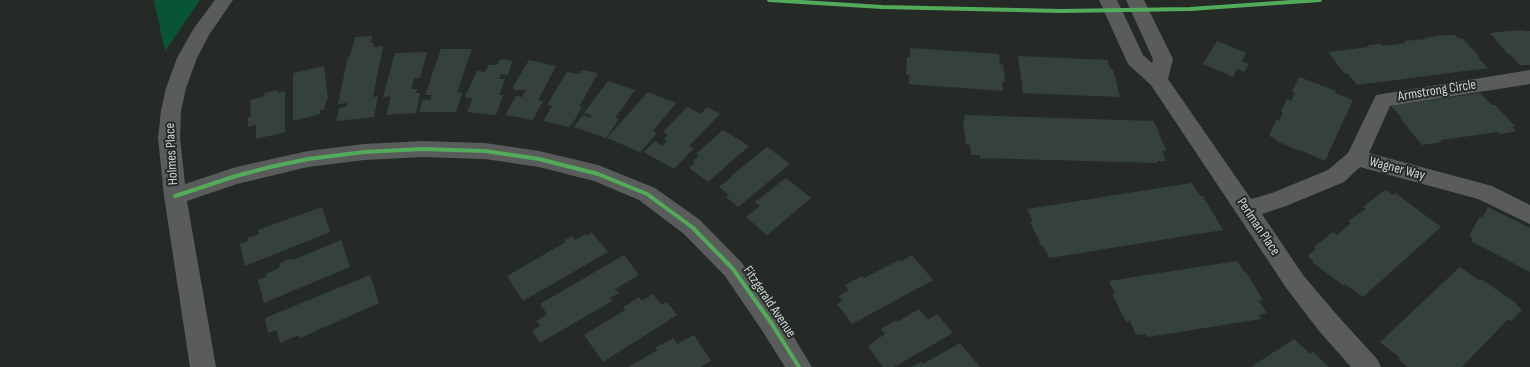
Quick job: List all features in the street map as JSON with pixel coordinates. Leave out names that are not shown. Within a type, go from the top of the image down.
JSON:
[{"type":"street","name":"Holmes Place","points":[[203,367],[175,196],[169,138],[171,111],[176,88],[186,58],[224,0]]},
{"type":"street","name":"Perlman Place","points":[[1108,0],[1135,59],[1158,80],[1295,282],[1328,323],[1368,367]]},
{"type":"street","points":[[1135,0],[1163,59],[1158,80]]},
{"type":"street","name":"Armstrong Circle","points":[[1356,158],[1383,100],[1530,77]]},
{"type":"street","name":"Fitzgerald Avenue","points":[[175,196],[236,176],[270,167],[308,159],[371,152],[422,150],[485,151],[539,159],[598,174],[646,194],[692,227],[733,269],[772,324],[799,367]]},
{"type":"street","name":"Wagner Way","points":[[1246,210],[1278,200],[1336,176],[1356,158],[1484,192],[1530,215]]},
{"type":"green space","points":[[154,0],[200,0],[165,51]]},
{"type":"building","points":[[1521,30],[1530,31],[1530,65],[1520,65],[1510,54],[1508,54],[1490,33]]},
{"type":"building","points":[[1455,35],[1460,39],[1462,38],[1488,68],[1357,85],[1347,73],[1345,74],[1328,52],[1369,47],[1368,45],[1380,44],[1383,46],[1406,43],[1404,41],[1426,39],[1424,38]]},
{"type":"building","points":[[372,36],[371,43],[374,43],[373,47],[383,46],[373,97],[378,96],[374,117],[336,121],[339,108],[346,107],[347,103],[338,104],[348,57],[350,57],[355,37]]},
{"type":"building","points":[[1217,41],[1246,53],[1242,61],[1249,64],[1244,72],[1237,69],[1233,77],[1203,64]]},
{"type":"building","points":[[910,48],[999,54],[1000,64],[1003,65],[1005,82],[1002,82],[1003,91],[909,84],[909,75],[906,75],[907,57],[910,57]]},
{"type":"building","points":[[441,49],[472,49],[457,92],[462,93],[456,112],[419,112],[423,100],[430,100],[432,95],[425,95]]},
{"type":"building","points":[[427,52],[420,78],[414,78],[411,89],[417,89],[416,93],[420,93],[416,113],[386,115],[391,96],[383,97],[395,53]]},
{"type":"building","points":[[1018,56],[1107,60],[1110,69],[1113,69],[1120,97],[1023,93]]},
{"type":"building","points":[[504,59],[512,61],[508,75],[501,74],[499,79],[505,79],[499,95],[503,95],[496,115],[467,112],[473,98],[465,97],[477,71],[485,72],[489,65],[497,65],[499,60]]},
{"type":"building","points":[[529,60],[556,66],[538,100],[543,101],[533,120],[505,115],[516,96],[522,97],[526,90],[514,90],[513,87]]},
{"type":"building","points":[[324,66],[328,99],[324,110],[320,110],[320,114],[293,121],[293,73]]},
{"type":"building","points":[[582,70],[598,73],[579,107],[582,107],[574,121],[569,127],[543,121],[552,106],[547,105],[567,72],[579,74]]},
{"type":"building","points":[[1299,77],[1336,91],[1335,93],[1353,100],[1325,161],[1300,150],[1299,151],[1269,136],[1276,120],[1279,121],[1283,113],[1281,112],[1287,99],[1291,101],[1295,93],[1292,92]]},
{"type":"building","points":[[608,81],[635,90],[615,118],[619,119],[606,138],[574,127],[583,115],[590,118],[592,115],[584,113]]},
{"type":"building","points":[[278,90],[278,93],[285,91],[285,132],[256,139],[256,125],[248,127],[248,117],[251,117],[250,100],[265,96],[264,93]]},
{"type":"building","points":[[648,92],[676,103],[653,131],[657,133],[640,152],[607,138]]},
{"type":"building","points":[[1480,93],[1492,105],[1495,105],[1515,126],[1512,127],[1517,131],[1500,134],[1498,132],[1441,140],[1442,142],[1422,145],[1391,106]]},
{"type":"building","points":[[687,107],[701,114],[707,107],[720,114],[689,146],[694,148],[674,169],[644,152],[655,141],[663,146],[667,141],[664,139],[668,135],[663,132]]},
{"type":"building","points":[[964,115],[1154,121],[1166,151],[1162,151],[1166,161],[1157,161],[1158,163],[980,158],[980,155],[971,155],[970,145],[966,144],[963,121],[965,121]]},
{"type":"building","points":[[723,130],[749,146],[708,182],[689,168],[695,162],[693,161],[699,156],[696,154]]},
{"type":"building","points":[[767,147],[790,164],[738,207],[726,197],[729,195],[719,187]]},
{"type":"building","points":[[786,178],[811,198],[767,235],[746,217],[760,206],[755,202]]},
{"type":"building","points":[[1192,183],[1200,196],[1203,196],[1223,230],[1049,258],[1030,222],[1033,221],[1027,209]]},
{"type":"building","points":[[1385,190],[1393,195],[1395,193],[1441,227],[1363,297],[1345,284],[1344,286],[1312,262],[1314,261],[1308,256],[1316,249],[1314,247],[1333,232],[1337,235],[1351,223],[1348,221],[1366,209],[1363,207]]},
{"type":"building","points":[[322,207],[330,232],[245,266],[240,244],[248,241],[247,238],[259,234],[258,230]]},
{"type":"building","points":[[1488,207],[1530,228],[1530,272],[1471,241],[1473,238],[1469,236],[1480,216],[1482,218]]},
{"type":"building","points":[[592,233],[608,252],[523,301],[507,276],[566,242],[565,240],[572,236],[575,240],[586,234],[587,236]]},
{"type":"building","points":[[341,240],[350,267],[264,303],[258,280],[266,277],[266,274],[279,268],[280,263],[292,258],[293,260]]},
{"type":"building","points":[[624,255],[639,275],[615,289],[619,293],[610,298],[612,301],[540,343],[532,331],[540,326],[537,321],[547,314],[540,304]]},
{"type":"building","points":[[912,255],[933,280],[852,324],[837,304],[843,301],[838,296],[849,290],[845,285],[862,276],[864,278],[899,260],[900,262]]},
{"type":"building","points":[[1237,261],[1244,272],[1246,272],[1263,300],[1259,301],[1267,313],[1258,315],[1261,319],[1148,337],[1146,334],[1136,335],[1130,321],[1126,322],[1112,294],[1115,294],[1109,281]]},
{"type":"building","points":[[1460,267],[1479,280],[1481,279],[1517,304],[1516,305],[1522,310],[1511,321],[1508,319],[1462,367],[1408,367],[1398,359],[1400,358],[1380,342]]},
{"type":"building","points":[[370,275],[379,303],[300,338],[299,335],[280,343],[277,330],[268,333],[265,318]]},
{"type":"building","points":[[653,294],[662,305],[667,302],[677,315],[603,362],[584,335],[625,310],[624,307],[639,297],[642,301]]},
{"type":"building","points":[[919,309],[928,320],[937,314],[953,333],[894,367],[883,367],[868,346],[885,334],[881,329],[895,321],[897,322]]},
{"type":"building","points":[[694,335],[711,361],[700,367],[628,367],[658,350],[655,348],[673,338],[677,344]]},
{"type":"building","points":[[1294,339],[1310,354],[1313,352],[1329,367],[1251,367]]},
{"type":"building","points":[[960,343],[980,367],[911,367],[921,362],[923,364]]},
{"type":"cycle path","points":[[769,0],[882,7],[1061,11],[1190,9],[1320,0]]},
{"type":"cycle path","points":[[175,196],[236,176],[270,167],[308,159],[364,152],[422,149],[485,151],[539,159],[598,174],[647,194],[692,227],[733,269],[772,324],[799,367]]}]
